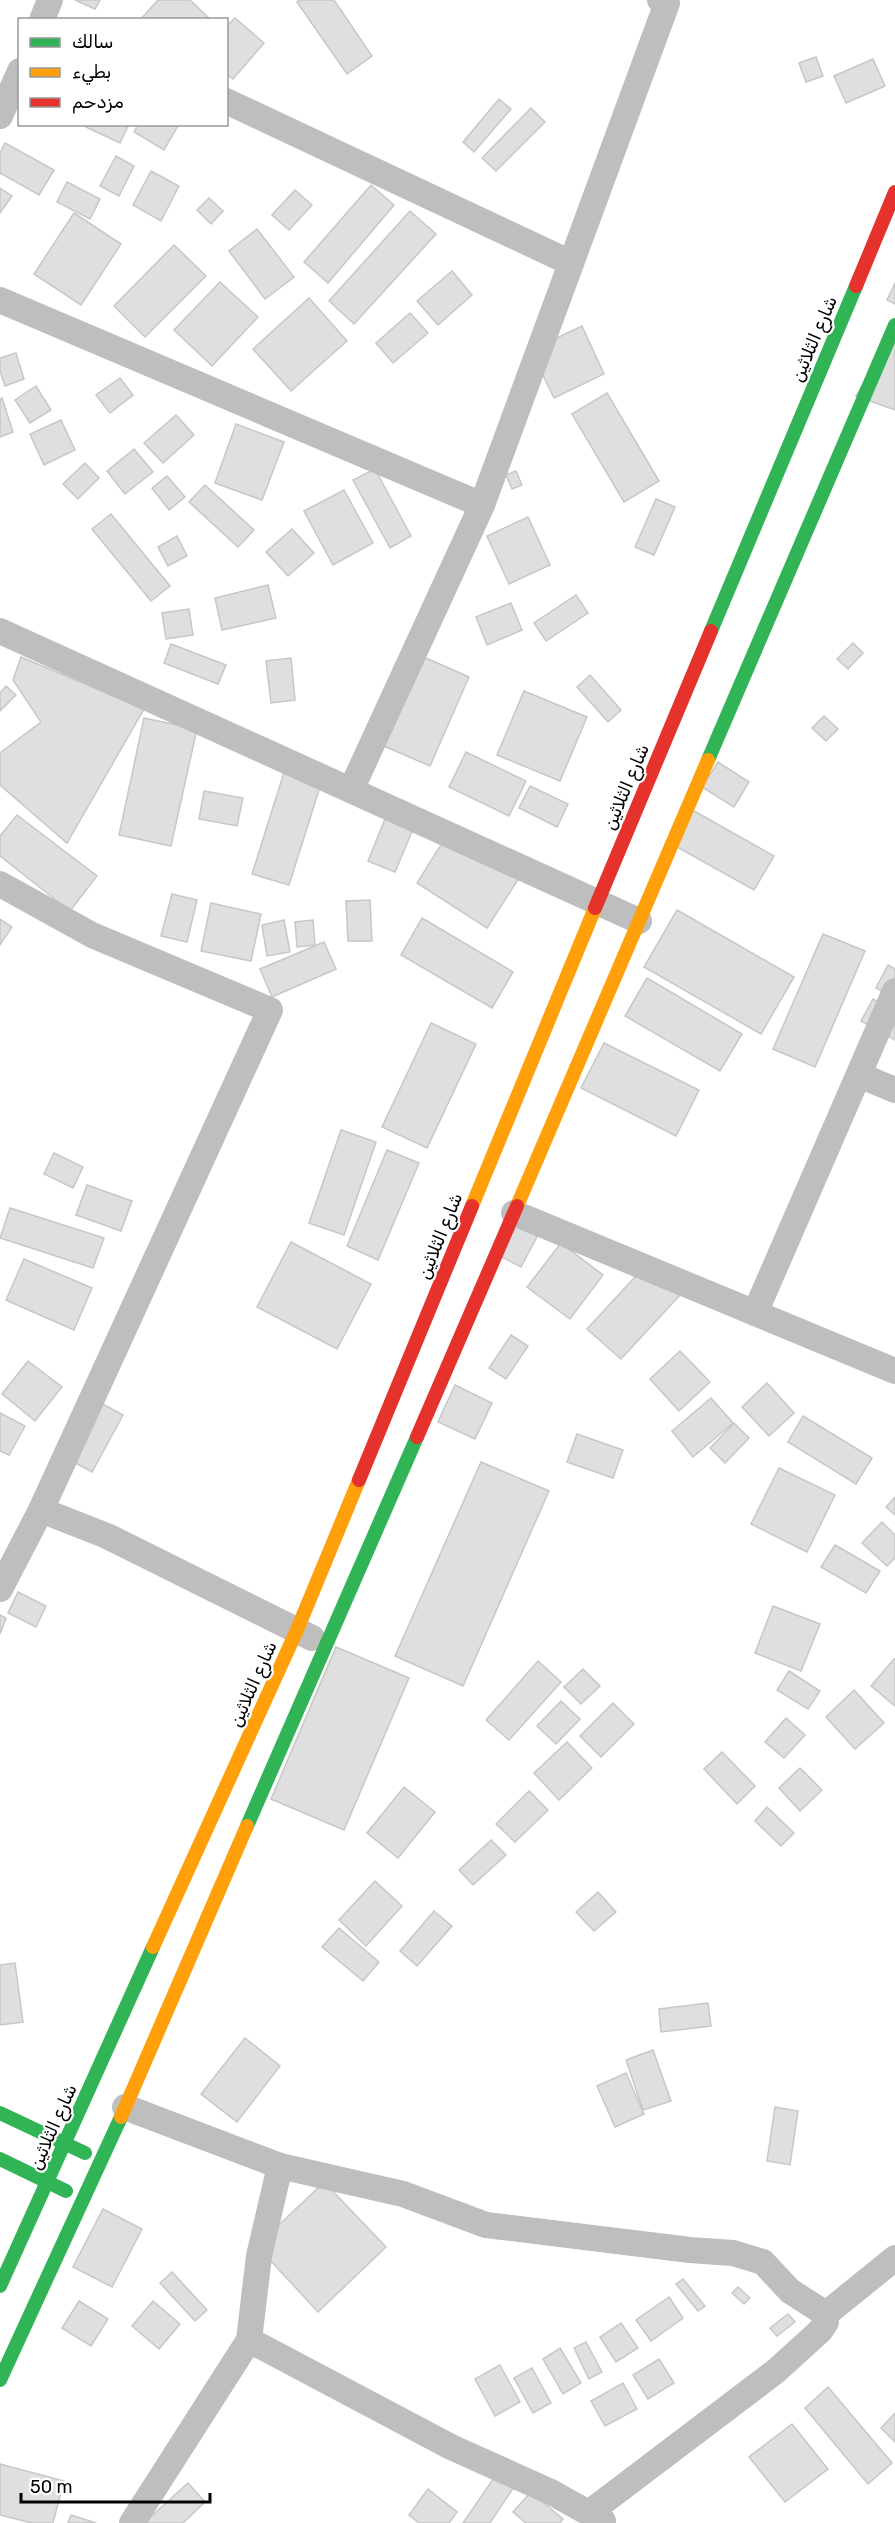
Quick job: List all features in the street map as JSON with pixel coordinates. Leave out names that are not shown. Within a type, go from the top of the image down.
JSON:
[{"type":"street","points":[[351,789],[482,505],[667,3],[660,0]]},
{"type":"street","points":[[0,116],[18,76]]},
{"type":"street","points":[[228,102],[571,263]]},
{"type":"street","name":"شارع الثلاثين","points":[[0,2286],[297,1630],[597,903],[895,192]]},
{"type":"street","points":[[0,300],[482,505]]},
{"type":"street","points":[[0,2380],[102,2161],[514,1213],[895,325]]},
{"type":"street","points":[[0,631],[639,921]]},
{"type":"street","points":[[0,884],[92,935],[270,1010],[41,1510],[0,1589]]},
{"type":"street","points":[[755,1313],[895,991]]},
{"type":"street","points":[[859,1075],[895,1090]]},
{"type":"street","points":[[514,1213],[895,1371]]},
{"type":"street","points":[[41,1510],[107,1536],[326,1645]]},
{"type":"street","points":[[125,2107],[280,2166],[403,2194],[486,2225],[690,2250],[733,2253],[763,2262],[790,2291],[826,2314]]},
{"type":"street","points":[[0,2114],[102,2161]]},
{"type":"street","points":[[0,2159],[84,2199]]},
{"type":"street","points":[[132,2523],[249,2340],[259,2256],[280,2166]]},
{"type":"street","points":[[826,2314],[895,2258]]},
{"type":"street","points":[[249,2340],[451,2447],[551,2492],[598,2518],[776,2371],[820,2331],[826,2322],[826,2314]]},
{"type":"building","points":[[75,0],[100,0],[95,9]]},
{"type":"building","points":[[158,0],[190,0],[209,18],[142,18]]},
{"type":"building","points":[[299,0],[334,0],[372,56],[347,74],[297,2]]},
{"type":"building","points":[[235,18],[264,43],[233,79],[228,75],[228,25]]},
{"type":"building","points":[[816,57],[823,76],[806,82],[799,63]]},
{"type":"building","points":[[873,59],[885,86],[846,103],[834,76]]},
{"type":"building","points":[[499,99],[511,109],[474,152],[463,142]]},
{"type":"building","points":[[531,108],[545,122],[496,171],[482,158]]},
{"type":"building","points":[[86,126],[128,126],[120,143]]},
{"type":"building","points":[[137,126],[178,126],[164,150],[134,132]]},
{"type":"building","points":[[5,143],[54,170],[39,195],[0,173],[0,153]]},
{"type":"building","points":[[116,156],[134,166],[119,196],[100,186]]},
{"type":"building","points":[[151,171],[179,186],[161,221],[133,205]]},
{"type":"building","points":[[67,182],[100,199],[90,219],[57,202]]},
{"type":"building","points":[[371,185],[394,205],[328,283],[304,262]]},
{"type":"building","points":[[0,188],[12,196],[0,213]]},
{"type":"building","points":[[295,190],[312,205],[289,230],[272,215]]},
{"type":"building","points":[[209,198],[223,211],[211,224],[197,210]]},
{"type":"building","points":[[410,211],[436,234],[354,324],[329,301]]},
{"type":"building","points":[[74,213],[121,244],[81,305],[34,274]]},
{"type":"building","points":[[257,229],[294,277],[265,299],[229,251]]},
{"type":"building","points":[[174,245],[206,276],[145,337],[114,306]]},
{"type":"building","points":[[452,271],[472,295],[438,325],[417,301]]},
{"type":"building","points":[[220,282],[258,317],[212,366],[174,330]]},
{"type":"building","points":[[895,283],[895,304],[887,300]]},
{"type":"building","points":[[309,298],[347,341],[291,391],[253,349]]},
{"type":"building","points":[[410,313],[428,333],[393,363],[376,343]]},
{"type":"building","points":[[582,326],[604,374],[554,398],[531,350]]},
{"type":"building","points":[[895,331],[895,410],[856,396]]},
{"type":"building","points":[[16,353],[24,379],[5,386],[0,371],[0,358]]},
{"type":"building","points":[[120,378],[133,395],[110,413],[96,395]]},
{"type":"building","points":[[36,386],[51,410],[30,423],[15,400]]},
{"type":"building","points":[[607,393],[659,481],[624,502],[572,414]]},
{"type":"building","points":[[2,398],[13,432],[0,437],[0,399]]},
{"type":"building","points":[[176,415],[194,435],[163,463],[144,443]]},
{"type":"building","points":[[61,420],[75,450],[44,465],[30,434]]},
{"type":"building","points":[[236,424],[284,442],[262,500],[215,483]]},
{"type":"building","points":[[134,449],[153,472],[125,494],[107,471]]},
{"type":"building","points":[[85,463],[99,478],[78,499],[63,484]]},
{"type":"building","points":[[375,469],[411,536],[390,548],[353,480]]},
{"type":"building","points":[[516,471],[522,485],[512,489],[506,475]]},
{"type":"building","points":[[167,476],[185,497],[169,510],[152,488]]},
{"type":"building","points":[[205,485],[254,530],[238,547],[189,502]]},
{"type":"building","points":[[344,490],[373,543],[333,565],[304,511]]},
{"type":"building","points":[[656,499],[675,507],[654,555],[635,547]]},
{"type":"building","points":[[111,514],[170,586],[151,601],[92,529]]},
{"type":"building","points":[[528,517],[550,565],[509,584],[487,536]]},
{"type":"building","points":[[292,529],[314,553],[288,576],[266,552]]},
{"type":"building","points":[[177,536],[187,556],[168,566],[158,547]]},
{"type":"building","points":[[268,585],[276,618],[222,630],[215,598]]},
{"type":"building","points":[[576,595],[588,613],[546,641],[534,623]]},
{"type":"building","points":[[511,603],[522,630],[487,645],[476,617]]},
{"type":"building","points":[[189,609],[193,635],[166,639],[162,613]]},
{"type":"building","points":[[853,643],[863,653],[848,669],[837,659]]},
{"type":"building","points":[[171,644],[226,665],[218,684],[164,663]]},
{"type":"building","points":[[410,651],[469,677],[430,766],[370,740]]},
{"type":"building","points":[[21,657],[144,709],[67,843],[0,785],[0,753],[41,722],[13,680]]},
{"type":"building","points":[[291,658],[295,700],[271,703],[266,661]]},
{"type":"building","points":[[590,675],[621,710],[608,722],[577,687]]},
{"type":"building","points":[[6,686],[16,695],[0,711],[0,693]]},
{"type":"building","points":[[524,691],[587,717],[560,781],[497,755]]},
{"type":"building","points":[[824,716],[838,729],[826,741],[812,728]]},
{"type":"building","points":[[144,718],[197,729],[171,846],[119,835]]},
{"type":"building","points":[[466,752],[526,781],[509,816],[449,787]]},
{"type":"building","points":[[718,762],[749,782],[734,807],[702,787]]},
{"type":"building","points":[[287,763],[324,774],[289,885],[252,874]]},
{"type":"building","points":[[530,786],[568,804],[557,827],[519,808]]},
{"type":"building","points":[[204,791],[243,798],[237,826],[199,819]]},
{"type":"building","points":[[391,804],[419,815],[395,872],[368,861]]},
{"type":"building","points":[[687,807],[774,856],[754,890],[668,842]]},
{"type":"building","points":[[17,815],[97,876],[70,911],[0,856],[0,836]]},
{"type":"building","points":[[449,832],[519,878],[487,928],[417,883]]},
{"type":"building","points":[[172,894],[197,900],[187,942],[161,936]]},
{"type":"building","points":[[370,900],[372,941],[348,941],[346,901]]},
{"type":"building","points":[[211,903],[261,914],[251,961],[201,951]]},
{"type":"building","points":[[677,910],[794,977],[761,1034],[644,967]]},
{"type":"building","points":[[422,918],[513,972],[492,1008],[401,955]]},
{"type":"building","points":[[0,919],[12,927],[0,945]]},
{"type":"building","points":[[284,920],[290,952],[267,956],[262,925]]},
{"type":"building","points":[[313,920],[315,945],[297,947],[295,922]]},
{"type":"building","points":[[823,934],[865,951],[815,1067],[773,1049]]},
{"type":"building","points":[[324,942],[336,969],[272,997],[260,969]]},
{"type":"building","points":[[888,965],[895,969],[895,998],[876,988]]},
{"type":"building","points":[[647,978],[742,1034],[720,1071],[625,1016]]},
{"type":"building","points":[[873,999],[895,1011],[895,1040],[861,1021]]},
{"type":"building","points":[[431,1023],[476,1044],[427,1148],[382,1127]]},
{"type":"building","points":[[604,1043],[699,1090],[676,1136],[581,1088]]},
{"type":"building","points":[[341,1130],[376,1142],[344,1235],[309,1223]]},
{"type":"building","points":[[387,1150],[419,1163],[378,1260],[347,1246]]},
{"type":"building","points":[[54,1153],[83,1167],[73,1188],[44,1174]]},
{"type":"building","points":[[87,1185],[132,1201],[121,1231],[76,1215]]},
{"type":"building","points":[[10,1208],[104,1238],[93,1268],[0,1238]]},
{"type":"building","points":[[517,1222],[539,1233],[521,1267],[500,1256]]},
{"type":"building","points":[[291,1242],[371,1284],[337,1349],[257,1307]]},
{"type":"building","points":[[561,1243],[603,1275],[570,1319],[527,1287]]},
{"type":"building","points":[[24,1259],[92,1288],[74,1330],[6,1300]]},
{"type":"building","points":[[646,1265],[680,1295],[621,1359],[587,1329]]},
{"type":"building","points":[[511,1335],[528,1346],[506,1379],[489,1368]]},
{"type":"building","points":[[680,1351],[710,1382],[679,1411],[650,1379]]},
{"type":"building","points":[[28,1361],[62,1387],[35,1421],[2,1394]]},
{"type":"building","points":[[767,1383],[794,1413],[769,1436],[742,1407]]},
{"type":"building","points":[[455,1385],[492,1403],[475,1439],[438,1422]]},
{"type":"building","points":[[88,1396],[123,1415],[92,1472],[57,1453]]},
{"type":"building","points":[[711,1398],[733,1423],[693,1457],[672,1431]]},
{"type":"building","points":[[0,1413],[25,1426],[9,1455],[0,1451]]},
{"type":"building","points":[[803,1416],[872,1458],[856,1484],[788,1442]]},
{"type":"building","points":[[734,1423],[749,1438],[725,1463],[710,1448]]},
{"type":"building","points":[[577,1434],[623,1450],[613,1478],[567,1462]]},
{"type":"building","points":[[481,1462],[549,1491],[463,1686],[395,1656]]},
{"type":"building","points":[[779,1468],[835,1495],[807,1552],[751,1524]]},
{"type":"building","points":[[895,1497],[895,1515],[886,1507]]},
{"type":"building","points":[[882,1522],[895,1535],[895,1558],[887,1566],[862,1543]]},
{"type":"building","points":[[835,1545],[880,1571],[866,1593],[821,1567]]},
{"type":"building","points":[[18,1592],[46,1606],[36,1627],[8,1613]]},
{"type":"building","points":[[773,1606],[820,1624],[801,1671],[755,1653]]},
{"type":"building","points":[[0,1615],[6,1618],[0,1634]]},
{"type":"building","points":[[336,1647],[409,1678],[344,1830],[271,1799]]},
{"type":"building","points":[[895,1659],[895,1706],[871,1686]]},
{"type":"building","points":[[538,1661],[561,1682],[509,1740],[486,1720]]},
{"type":"building","points":[[583,1669],[600,1686],[581,1704],[564,1687]]},
{"type":"building","points":[[789,1671],[820,1691],[808,1709],[777,1690]]},
{"type":"building","points":[[854,1690],[884,1723],[855,1749],[826,1717]]},
{"type":"building","points":[[561,1701],[580,1719],[556,1744],[537,1726]]},
{"type":"building","points":[[613,1703],[634,1724],[601,1757],[580,1736]]},
{"type":"building","points":[[786,1718],[805,1735],[784,1758],[765,1742]]},
{"type":"building","points":[[567,1742],[592,1768],[559,1800],[534,1773]]},
{"type":"building","points":[[722,1752],[755,1786],[737,1804],[704,1769]]},
{"type":"building","points":[[800,1768],[822,1790],[800,1811],[779,1788]]},
{"type":"building","points":[[404,1787],[435,1812],[398,1858],[367,1833]]},
{"type":"building","points":[[529,1791],[548,1810],[515,1842],[496,1824]]},
{"type":"building","points":[[767,1807],[794,1833],[781,1846],[755,1821]]},
{"type":"building","points":[[491,1840],[506,1855],[473,1885],[459,1870]]},
{"type":"building","points":[[375,1881],[402,1906],[366,1946],[339,1920]]},
{"type":"building","points":[[598,1892],[616,1912],[594,1931],[576,1912]]},
{"type":"building","points":[[434,1911],[452,1926],[417,1966],[400,1951]]},
{"type":"building","points":[[339,1928],[379,1962],[363,1981],[322,1947]]},
{"type":"building","points":[[15,1963],[23,2022],[0,2025],[0,1965]]},
{"type":"building","points":[[708,2003],[711,2026],[661,2032],[659,2009]]},
{"type":"building","points":[[245,2038],[280,2066],[237,2122],[201,2094]]},
{"type":"building","points":[[653,2050],[671,2101],[643,2110],[626,2060]]},
{"type":"building","points":[[626,2073],[644,2114],[615,2127],[597,2086]]},
{"type":"building","points":[[775,2107],[798,2111],[790,2165],[767,2161]]},
{"type":"building","points":[[324,2182],[386,2247],[318,2312],[257,2246]]},
{"type":"building","points":[[103,2209],[142,2229],[112,2287],[73,2267]]},
{"type":"building","points":[[172,2272],[207,2310],[195,2321],[160,2283]]},
{"type":"building","points":[[683,2279],[705,2306],[698,2311],[676,2284]]},
{"type":"building","points":[[738,2287],[750,2298],[744,2304],[732,2293]]},
{"type":"building","points":[[669,2297],[683,2318],[651,2341],[636,2320]]},
{"type":"building","points":[[79,2301],[108,2319],[91,2346],[62,2328]]},
{"type":"building","points":[[153,2301],[180,2324],[159,2349],[132,2326]]},
{"type":"building","points":[[788,2314],[795,2322],[777,2336],[770,2328]]},
{"type":"building","points":[[621,2323],[638,2348],[616,2362],[600,2337]]},
{"type":"building","points":[[586,2342],[602,2372],[589,2379],[574,2348]]},
{"type":"building","points":[[560,2348],[581,2383],[563,2394],[543,2359]]},
{"type":"building","points":[[659,2359],[674,2383],[648,2399],[633,2375]]},
{"type":"building","points":[[500,2365],[520,2402],[495,2416],[475,2379]]},
{"type":"building","points":[[532,2368],[551,2403],[533,2413],[514,2378]]},
{"type":"building","points":[[623,2383],[637,2409],[605,2426],[591,2401]]},
{"type":"building","points":[[828,2387],[892,2463],[868,2484],[805,2408]]},
{"type":"building","points":[[895,2413],[895,2442],[881,2428]]},
{"type":"building","points":[[792,2424],[828,2469],[785,2502],[749,2457]]},
{"type":"building","points":[[0,2464],[64,2481],[53,2523],[32,2523],[0,2515]]},
{"type":"building","points":[[498,2472],[516,2484],[490,2523],[463,2523]]},
{"type":"building","points":[[188,2483],[205,2502],[183,2523],[144,2523]]},
{"type":"building","points":[[428,2489],[457,2512],[449,2523],[419,2523],[409,2515]]},
{"type":"building","points":[[531,2492],[563,2519],[560,2523],[526,2523],[513,2512]]},
{"type":"building","points":[[71,2515],[96,2523],[68,2523]]},
{"type":"traffic: fast","points":[[711,631],[856,286]]},
{"type":"traffic: fast","points":[[708,760],[895,325]]},
{"type":"traffic: fast","points":[[247,1826],[417,1437]]},
{"type":"traffic: fast","points":[[0,2286],[153,1947]]},
{"type":"traffic: fast","points":[[0,2113],[85,2153]]},
{"type":"traffic: fast","points":[[0,2380],[121,2117]]},
{"type":"traffic: fast","points":[[0,2159],[66,2191]]},
{"type":"traffic: slow","points":[[517,1206],[708,760]]},
{"type":"traffic: slow","points":[[472,1206],[595,908]]},
{"type":"traffic: slow","points":[[153,1947],[297,1630],[359,1480]]},
{"type":"traffic: slow","points":[[121,2117],[247,1826]]},
{"type":"traffic: jam","points":[[856,286],[895,192]]},
{"type":"traffic: jam","points":[[595,908],[711,631]]},
{"type":"traffic: jam","points":[[359,1480],[472,1206]]},
{"type":"traffic: jam","points":[[417,1437],[517,1206]]}]
